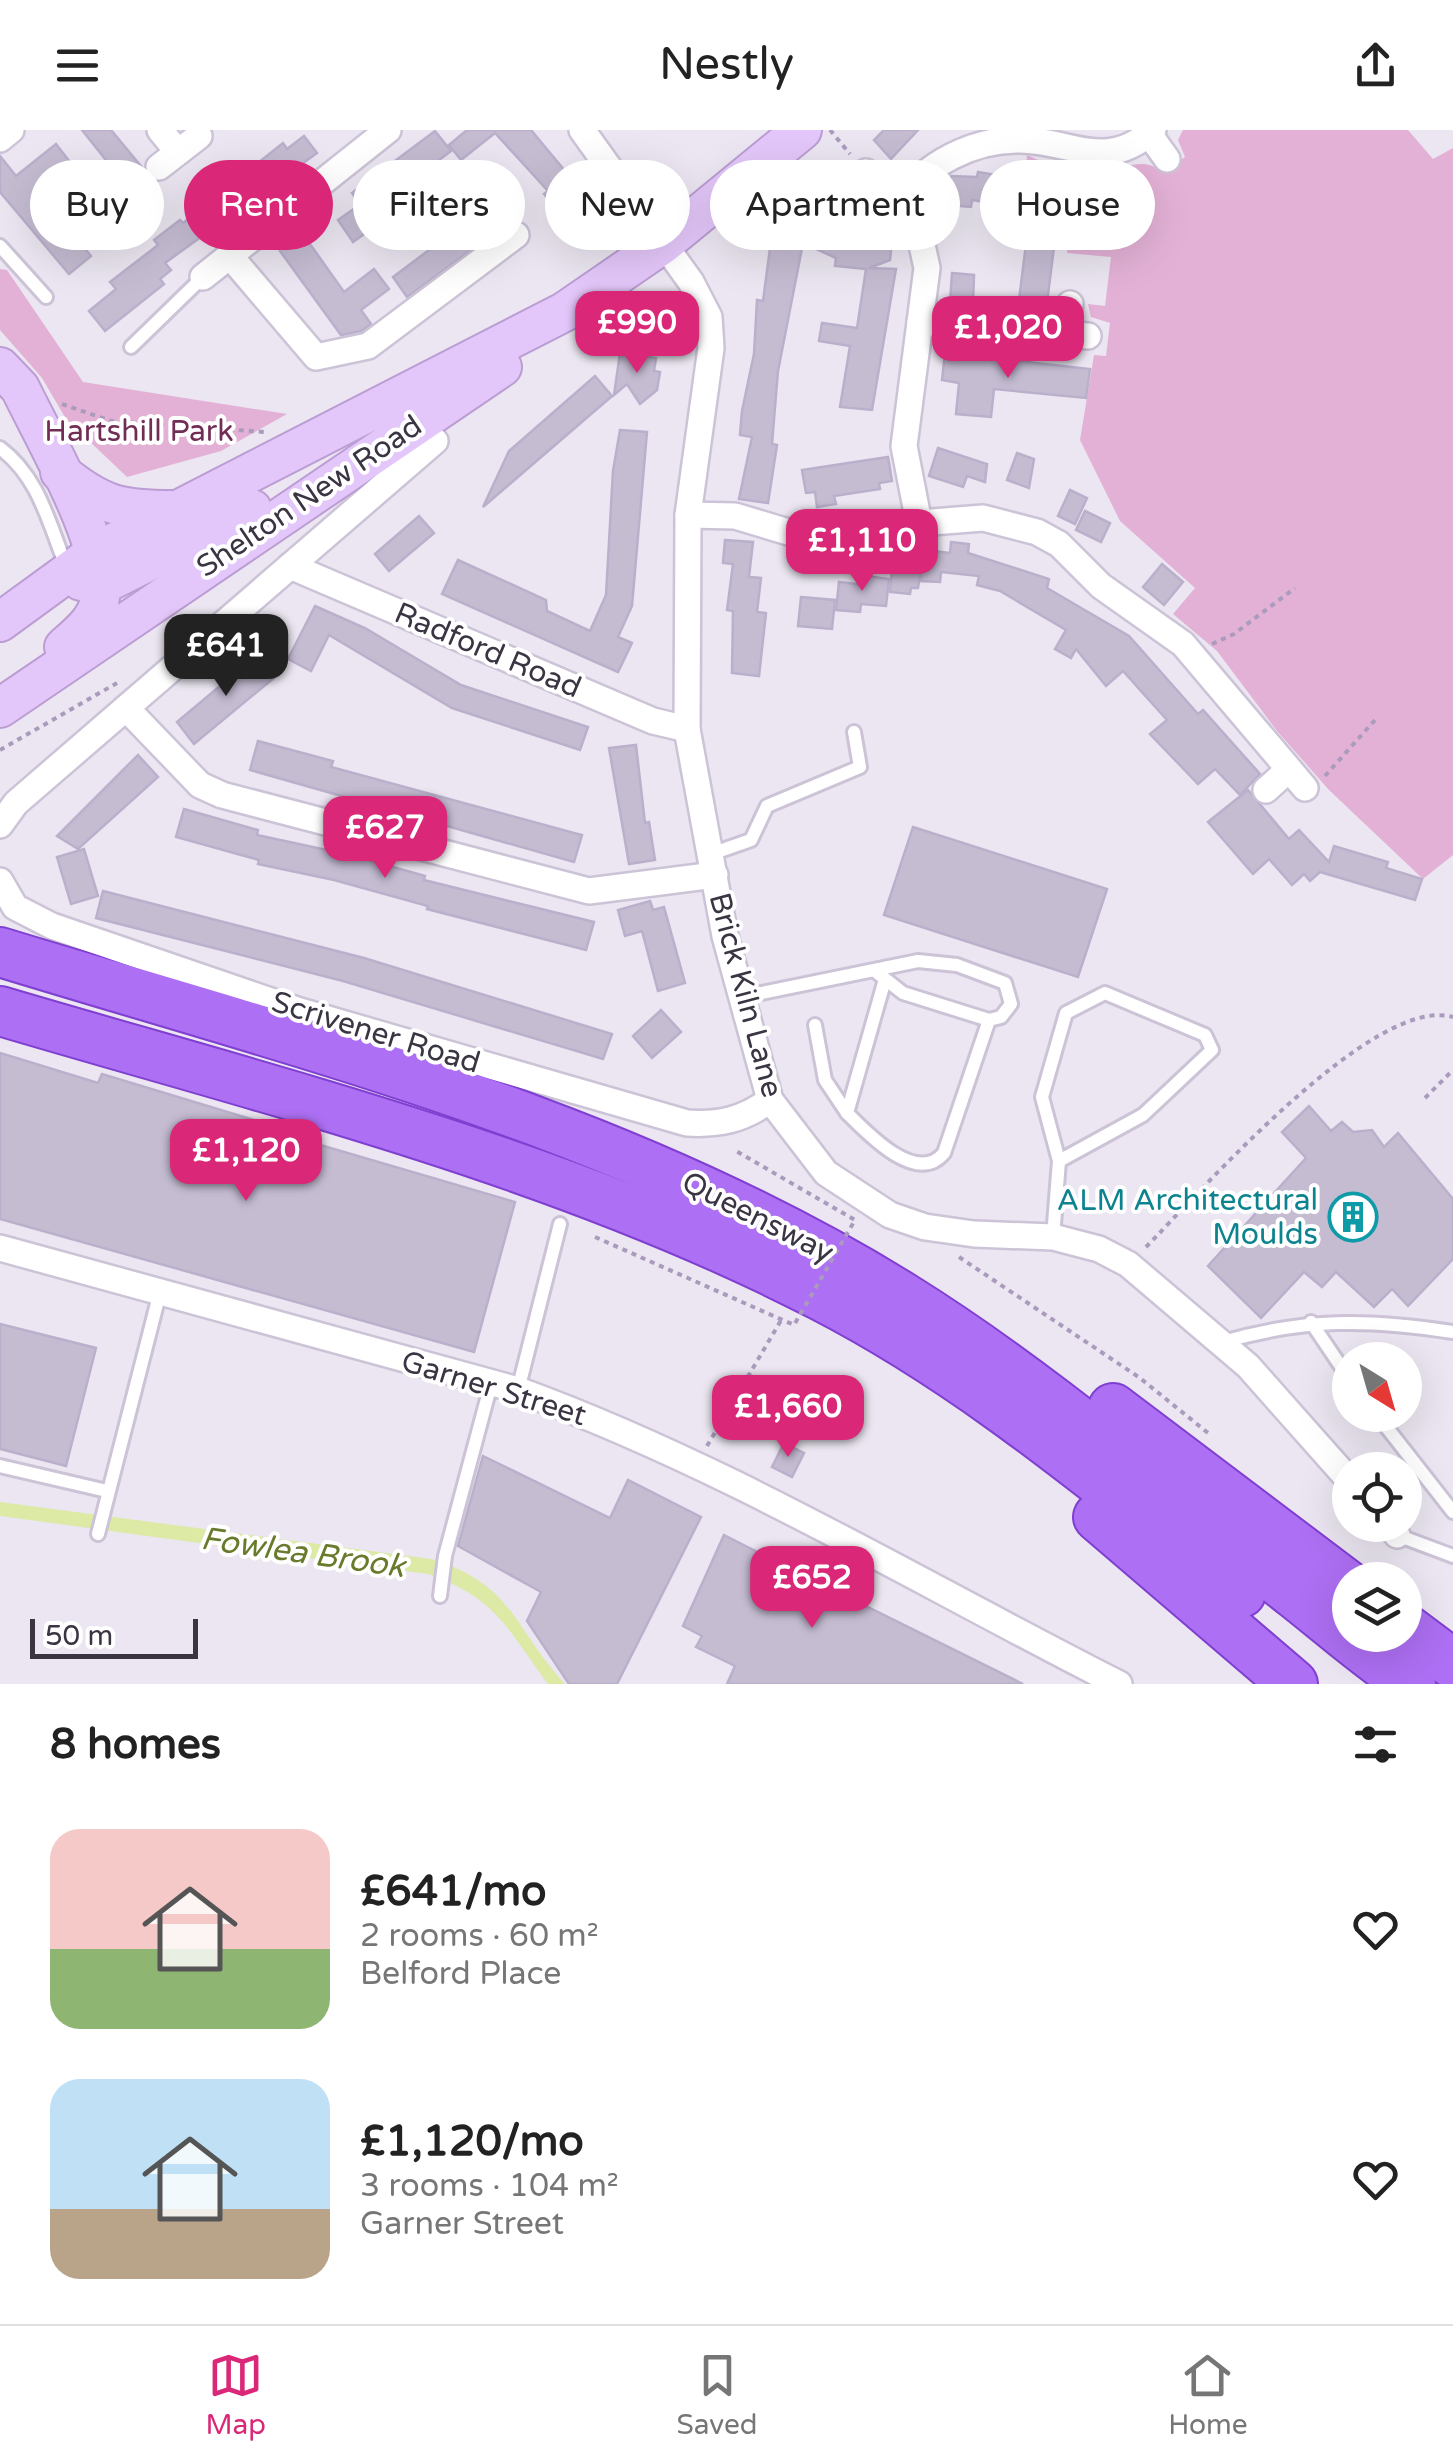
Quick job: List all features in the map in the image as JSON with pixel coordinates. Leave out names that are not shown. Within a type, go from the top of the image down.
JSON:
[{"type":"highway","name":"Queensway","points":[[0,952],[547,1122],[702,1186],[855,1267],[970,1341],[1106,1442],[1411,1684]]},
{"type":"highway","name":"Queensway","points":[[0,1010],[460,1148],[706,1240],[839,1306],[1008,1411],[1358,1684]]},
{"type":"highway","points":[[702,1186],[805,1227],[993,1327],[1100,1398],[1332,1572]]},
{"type":"highway","points":[[706,1240],[917,1373],[1100,1518],[1293,1684]]},
{"type":"highway","points":[[1422,1641],[1453,1664]]},
{"type":"main road","name":"Shelton New Road","points":[[690,222],[802,130]]},
{"type":"main road","name":"Shelton New Road","points":[[0,622],[181,510],[564,312],[654,250]]},
{"type":"main road","name":"Shelton New Road","points":[[0,707],[497,372],[564,312]]},
{"type":"main road","points":[[0,707],[84,629],[100,600],[60,472],[10,378]]},
{"type":"main road","points":[[88,569],[380,448]]},
{"type":"main road","points":[[60,472],[92,498],[129,510],[181,510]]},
{"type":"street","points":[[0,139],[11,130]]},
{"type":"street","points":[[160,130],[168,160],[198,136]]},
{"type":"street","points":[[204,277],[388,130]]},
{"type":"street","name":"Brick Kiln Lane","points":[[582,130],[603,160]]},
{"type":"street","points":[[946,160],[997,142],[1022,140],[1090,155],[1130,146],[1151,132],[1167,159]]},
{"type":"street","points":[[230,256],[311,367],[368,346],[496,250]]},
{"type":"street","name":"Brick Kiln Lane","points":[[667,250],[701,298],[709,317],[711,348],[688,515],[687,729],[742,997],[770,1100],[826,1173],[890,1215],[974,1234],[1054,1238],[1099,1249],[1128,1264],[1223,1342],[1332,1461]]},
{"type":"street","points":[[918,523],[904,446],[927,268],[923,250]]},
{"type":"street","points":[[920,322],[1076,335],[1070,304]]},
{"type":"street","points":[[0,825],[16,803],[435,441]]},
{"type":"street","points":[[688,515],[736,516],[815,540],[857,542],[918,523],[982,518],[1037,532],[1059,544],[1102,586],[1191,653],[1296,779],[1266,790]]},
{"type":"street","name":"Radford Road","points":[[290,566],[653,721],[687,729]]},
{"type":"street","points":[[126,708],[200,785],[222,796],[589,891],[713,864]]},
{"type":"street","name":"Scrivener Road","points":[[0,881],[15,907],[70,932],[300,1011],[686,1123],[715,1124],[750,1115],[770,1100]]},
{"type":"street","name":"Garner Street","points":[[0,1248],[518,1390],[591,1417],[696,1465],[1119,1684]]},
{"type":"lane","points":[[0,246],[46,296]]},
{"type":"lane","points":[[131,347],[204,277]]},
{"type":"lane","points":[[0,448],[11,456],[88,569]]},
{"type":"lane","points":[[713,864],[752,840],[767,806],[784,795],[860,766],[854,732]]},
{"type":"lane","points":[[742,997],[874,971],[940,961],[996,979],[1010,990],[1011,1004],[1000,1017],[989,1020],[903,994],[884,983],[874,971]]},
{"type":"lane","points":[[848,1113],[884,983]]},
{"type":"lane","points":[[1054,1238],[1059,1161],[1042,1097],[1066,1012],[1104,993],[1205,1036],[1212,1050],[1143,1114],[1059,1161]]},
{"type":"lane","points":[[815,1025],[825,1080],[848,1113],[902,1158],[924,1165],[936,1162],[944,1153],[989,1020]]},
{"type":"lane","points":[[518,1390],[560,1224]]},
{"type":"lane","points":[[98,1534],[160,1292]]},
{"type":"lane","points":[[1311,1322],[1332,1353]]},
{"type":"lane","points":[[1223,1342],[1281,1325],[1311,1322],[1407,1325],[1453,1332]]},
{"type":"lane","points":[[440,1589],[490,1384]]},
{"type":"lane","points":[[1390,1432],[1453,1512]]},
{"type":"lane","points":[[0,1466],[107,1491]]},
{"type":"lane","points":[[1421,1542],[1453,1556]]},
{"type":"path","points":[[830,130],[856,160]]},
{"type":"path","points":[[10,378],[112,421],[267,432]]},
{"type":"path","points":[[1191,653],[1234,634],[1295,588]]},
{"type":"path","points":[[0,750],[114,684],[156,681]]},
{"type":"path","points":[[1296,779],[1323,778],[1375,720]]},
{"type":"path","points":[[1128,1264],[1303,1090],[1367,1042],[1410,1018],[1438,1012],[1453,1017]]},
{"type":"path","points":[[1426,1098],[1453,1070]]},
{"type":"path","points":[[696,1465],[784,1316],[598,1229],[595,1237],[794,1325],[854,1220],[736,1151]]},
{"type":"green space","points":[[1183,130],[1408,130],[1433,159],[1453,148],[1453,855],[1423,879],[1329,790],[1277,731],[1217,651],[1173,614],[1195,588],[1120,521],[1080,440],[1094,355],[1106,356],[1110,323],[1091,317],[1088,304],[1105,306],[1111,257],[1067,250],[1155,250],[1155,167],[1162,173],[1185,157],[1178,140]]},
{"type":"green space","name":"Hartshill Park","points":[[0,269],[7,270],[83,382],[287,414],[221,451],[127,477],[66,419],[42,378],[0,330]]},
{"type":"water","name":"Fowlea Brook","points":[[0,1502],[431,1559],[480,1581],[496,1595],[565,1684],[548,1684],[486,1605],[428,1574],[0,1516]]},
{"type":"building","points":[[82,130],[111,130],[136,160],[106,160]]},
{"type":"building","points":[[467,130],[531,130],[556,160],[545,160],[545,188],[525,166],[525,160],[520,160],[495,133],[461,160],[449,145]]},
{"type":"building","points":[[884,130],[918,130],[891,159],[874,140]]},
{"type":"building","points":[[435,131],[451,151],[439,160],[396,160]]},
{"type":"building","points":[[304,136],[317,153],[307,160],[262,160],[283,143],[287,149]]},
{"type":"building","points":[[56,144],[68,160],[36,160]]},
{"type":"building","points":[[0,156],[16,176],[30,165],[30,228],[0,192]]},
{"type":"building","points":[[980,172],[980,201],[972,200],[971,207],[960,206],[960,176],[977,177]]},
{"type":"building","points":[[353,209],[353,242],[338,220]]},
{"type":"building","points":[[180,220],[184,249],[165,263],[171,270],[160,279],[164,284],[105,331],[89,311],[116,289],[110,282],[152,250],[164,250],[164,232]]},
{"type":"building","points":[[49,250],[86,250],[91,256],[69,274]]},
{"type":"building","points":[[314,250],[344,292],[374,269],[389,289],[361,310],[371,324],[361,331],[341,335],[280,251]]},
{"type":"building","points":[[429,250],[471,250],[407,297],[393,277]]},
{"type":"building","points":[[770,250],[802,250],[778,371],[772,444],[777,445],[768,503],[739,499],[752,437],[740,435],[742,411],[754,354],[757,300],[763,301]]},
{"type":"building","points":[[818,250],[891,250],[890,260],[869,268],[896,269],[872,410],[840,407],[850,346],[819,341],[822,323],[857,328],[866,269],[835,266],[836,258]]},
{"type":"building","points":[[1025,250],[1054,250],[1046,311],[1018,308]]},
{"type":"building","points":[[952,273],[974,275],[973,304],[950,303]]},
{"type":"building","points":[[620,353],[656,358],[654,371],[660,372],[657,390],[640,404],[627,384],[614,395]]},
{"type":"building","points":[[945,353],[1090,369],[1086,398],[994,389],[991,417],[956,414],[959,383],[942,380]]},
{"type":"building","points":[[595,376],[612,396],[483,507],[509,451]]},
{"type":"building","points":[[620,430],[647,432],[632,606],[618,637],[632,643],[618,672],[442,594],[458,560],[546,600],[547,611],[590,631],[606,595],[613,471]]},
{"type":"building","points":[[938,448],[987,464],[985,482],[967,476],[963,487],[929,476]]},
{"type":"building","points":[[1017,453],[1034,459],[1029,488],[1007,480]]},
{"type":"building","points":[[888,457],[892,481],[879,483],[880,489],[834,496],[836,504],[817,507],[815,492],[806,493],[802,470]]},
{"type":"building","points":[[1070,490],[1087,498],[1075,524],[1058,516]]},
{"type":"building","points":[[1085,511],[1110,523],[1101,542],[1076,530]]},
{"type":"building","points":[[419,516],[434,533],[389,571],[375,554]]},
{"type":"building","points":[[725,540],[753,542],[749,577],[761,578],[757,612],[766,613],[759,676],[732,673],[733,611],[727,610],[733,564],[723,563]]},
{"type":"building","points":[[951,542],[969,544],[968,553],[1049,579],[1047,588],[1129,636],[1198,714],[1203,710],[1260,774],[1240,795],[1215,769],[1198,784],[1150,734],[1167,720],[1123,671],[1106,686],[1076,649],[1071,658],[1055,649],[1066,630],[1000,591],[977,585],[979,576],[941,572],[940,582],[921,581],[924,550],[950,553]]},
{"type":"building","points":[[902,545],[906,566],[921,567],[918,588],[911,588],[910,594],[890,592],[894,548]]},
{"type":"building","points":[[1162,564],[1183,582],[1164,605],[1143,587]]},
{"type":"building","points":[[866,576],[889,579],[886,606],[861,604],[860,612],[836,610],[839,582],[865,585]]},
{"type":"building","points":[[801,597],[835,600],[832,629],[798,626]]},
{"type":"building","points":[[315,606],[365,628],[461,685],[588,727],[580,750],[452,708],[329,635],[311,671],[288,659]]},
{"type":"building","points":[[257,655],[275,677],[194,744],[177,722]]},
{"type":"building","points":[[258,741],[333,761],[331,767],[582,835],[574,862],[250,770]]},
{"type":"building","points":[[636,745],[645,823],[649,822],[655,860],[629,864],[609,748]]},
{"type":"building","points":[[138,755],[158,777],[78,849],[57,836]]},
{"type":"building","points":[[1248,790],[1289,839],[1299,830],[1329,862],[1334,846],[1388,862],[1386,868],[1422,879],[1415,900],[1320,872],[1310,881],[1304,874],[1292,885],[1269,859],[1253,874],[1208,822]]},
{"type":"building","points":[[184,809],[258,830],[257,835],[350,855],[425,876],[424,880],[594,922],[586,950],[427,909],[428,906],[334,880],[258,864],[259,860],[176,837]]},
{"type":"building","points":[[913,827],[1107,889],[1078,977],[884,915]]},
{"type":"building","points":[[84,849],[98,896],[71,904],[57,857]]},
{"type":"building","points":[[103,891],[364,958],[612,1034],[603,1059],[343,981],[96,918]]},
{"type":"building","points":[[650,901],[653,910],[664,907],[685,983],[658,991],[642,931],[625,936],[618,910]]},
{"type":"building","points":[[661,1010],[681,1032],[652,1058],[633,1036]]},
{"type":"building","points":[[0,1053],[98,1083],[102,1074],[277,1127],[276,1132],[515,1202],[474,1352],[0,1219]]},
{"type":"building","name":"ALM Architectural Moulds","points":[[1309,1106],[1331,1131],[1342,1122],[1353,1132],[1372,1130],[1384,1147],[1398,1133],[1453,1199],[1453,1259],[1408,1306],[1392,1289],[1374,1307],[1336,1272],[1322,1287],[1304,1272],[1261,1318],[1208,1266],[1306,1158],[1282,1132]]},
{"type":"building","points":[[0,1324],[96,1348],[66,1466],[0,1449]]},
{"type":"building","points":[[784,1443],[804,1453],[792,1477],[772,1467]]},
{"type":"building","points":[[483,1456],[610,1518],[628,1480],[701,1517],[617,1684],[569,1684],[527,1621],[541,1592],[458,1546]]},
{"type":"building","points":[[724,1535],[1023,1684],[727,1684],[735,1666],[696,1647],[702,1636],[683,1626]]},
{"type":"place","name":"ALM Architectural Moulds","points":[[1353,1217]]}]
